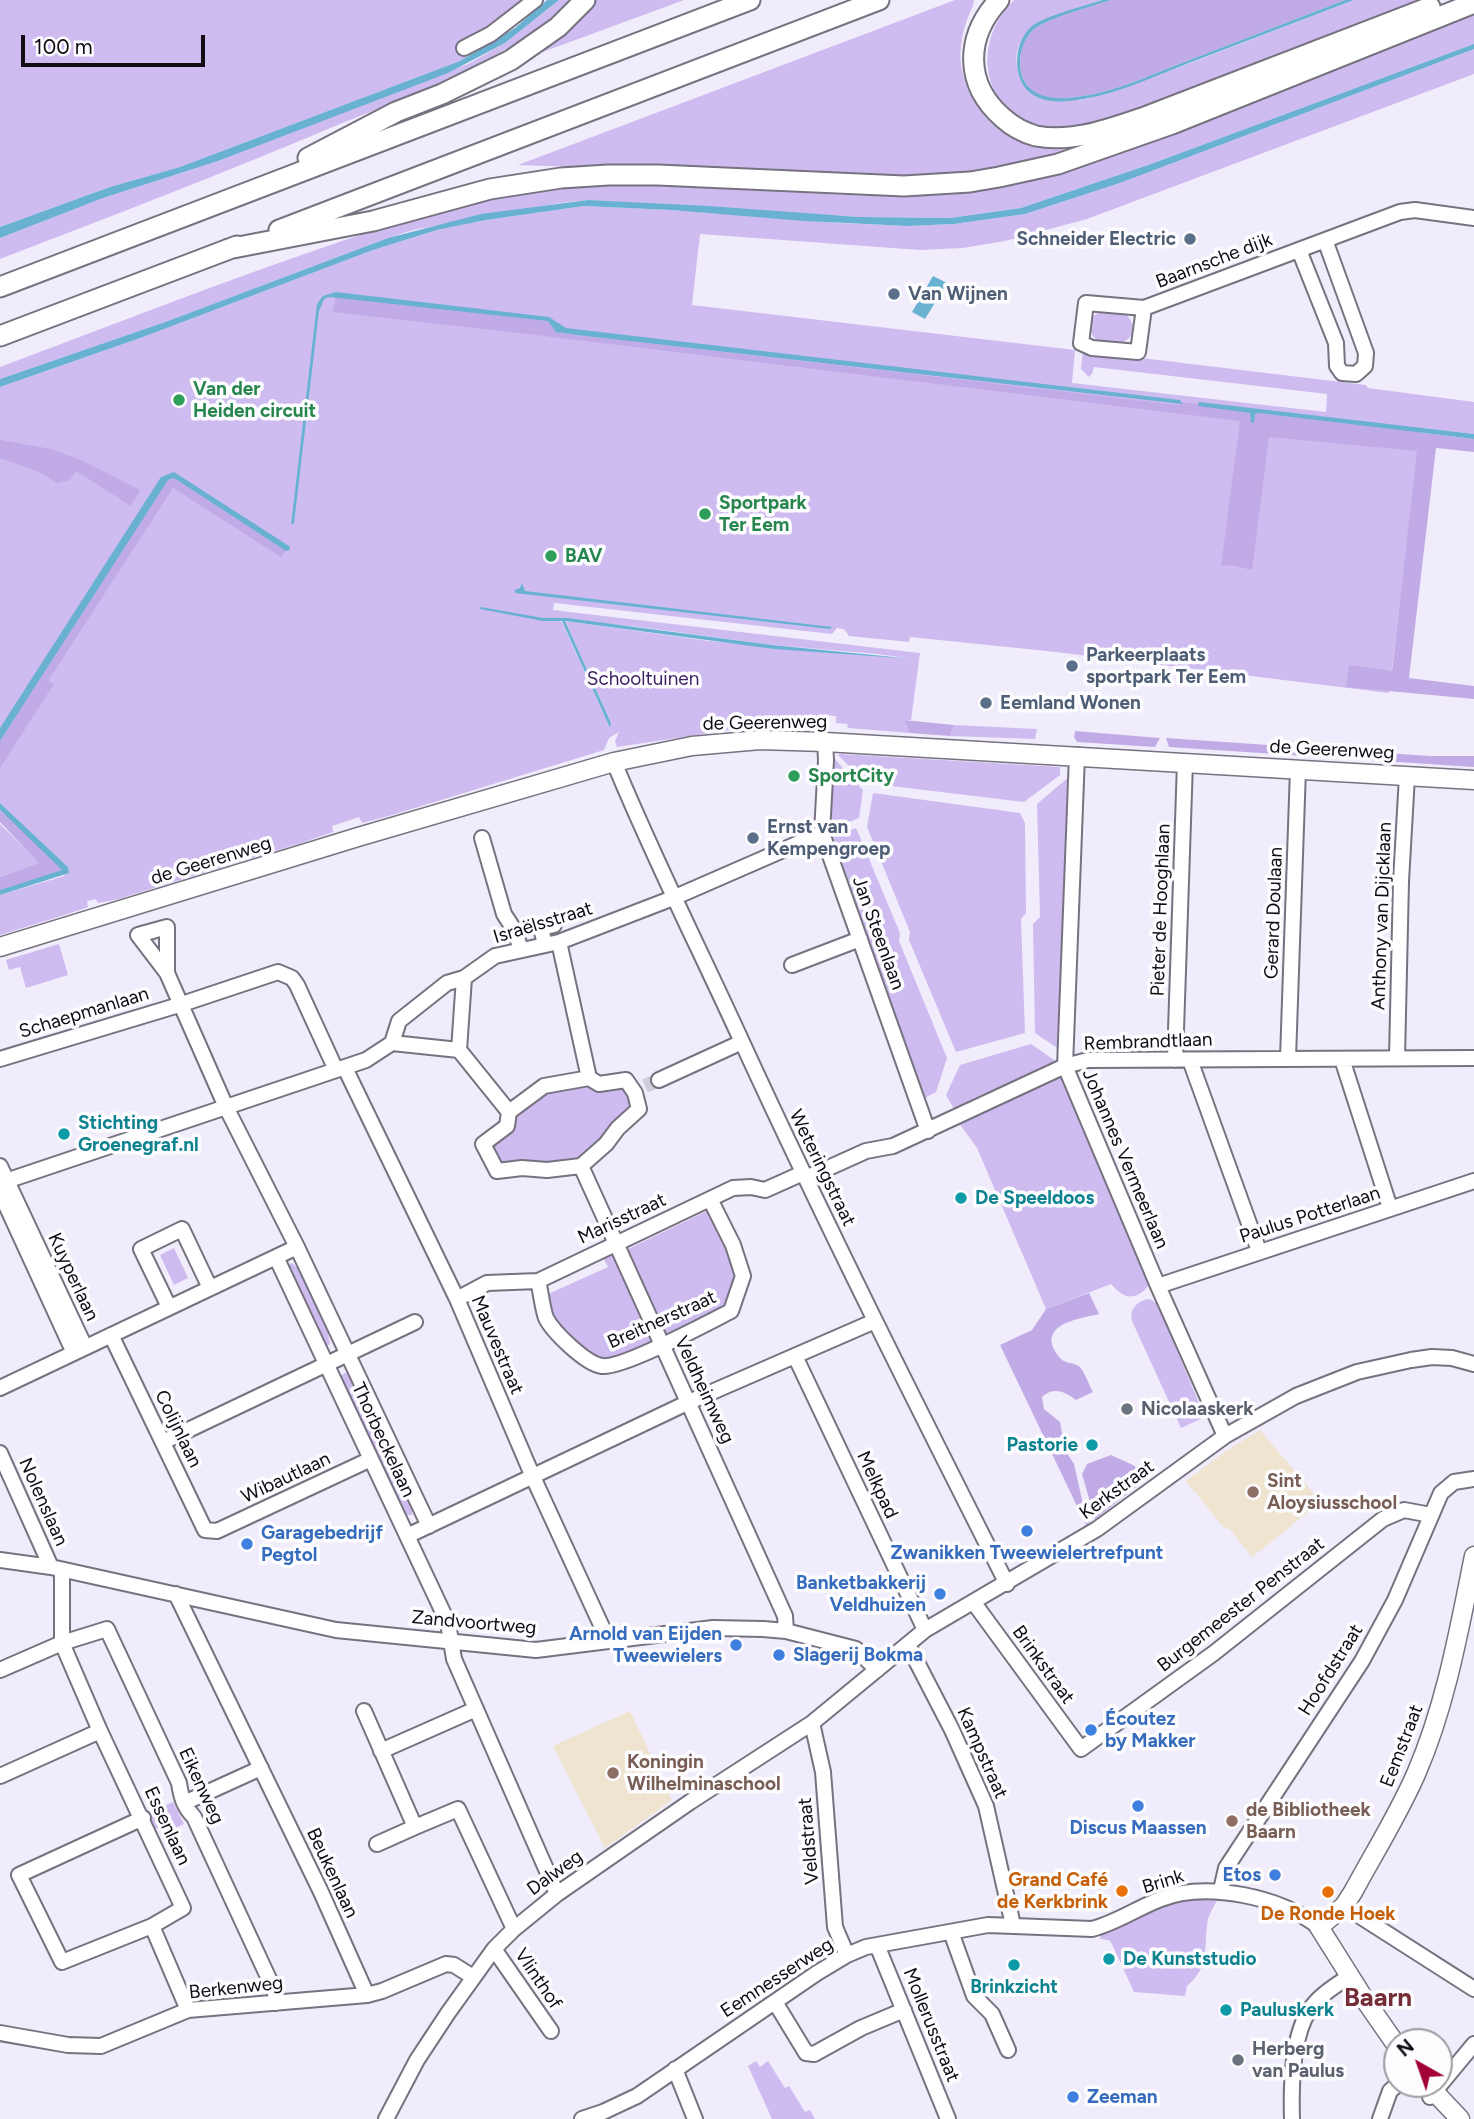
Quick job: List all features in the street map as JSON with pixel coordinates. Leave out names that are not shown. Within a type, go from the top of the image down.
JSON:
[{"type":"highway","points":[[229,200],[396,112],[511,60],[558,27],[585,0]]},
{"type":"highway","points":[[0,287],[751,0]]},
{"type":"highway","points":[[0,336],[879,0]]},
{"type":"highway","points":[[999,0],[988,12],[973,51],[980,90],[991,108],[1012,126],[1036,136],[1066,137],[1097,133],[1142,118],[1447,0]]},
{"type":"highway","points":[[228,249],[373,220],[491,189],[561,178],[658,175],[904,186],[970,182],[999,177],[1058,164],[1172,124],[1474,3]]},
{"type":"main road","name":"de Geerenweg","points":[[0,947],[614,762],[692,746],[760,740],[825,742],[1474,780]]},
{"type":"main road","name":"Eemstraat","points":[[1319,1927],[1344,1906],[1417,1772],[1438,1714],[1474,1556]]},
{"type":"main road","points":[[1319,1927],[1385,2028]]},
{"type":"main road","points":[[1438,2098],[1460,2119]]},
{"type":"street","points":[[464,48],[491,34],[535,0]]},
{"type":"street","name":"Baarnsche dijk","points":[[1143,307],[1138,352],[1092,348],[1081,343],[1086,303],[1143,307],[1400,212],[1415,210],[1474,218]]},
{"type":"street","name":"Baarnsche dijk","points":[[1299,250],[1336,343],[1337,366],[1342,373],[1356,374],[1365,366],[1366,353],[1325,240]]},
{"type":"street","name":"Jan Steenlaan","points":[[825,742],[822,833],[928,1131]]},
{"type":"street","name":"Johannes Vermeerlaan","points":[[1077,755],[1065,1066],[1225,1436]]},
{"type":"street","name":"Weteringstraat","points":[[614,762],[673,898],[804,1175],[1007,1584]]},
{"type":"street","name":"Pieter de Hooghlaan","points":[[1182,1060],[1185,762]]},
{"type":"street","name":"Gerard Doulaan","points":[[1288,1058],[1298,769]]},
{"type":"street","name":"Anthony van Dijcklaan","points":[[1397,1058],[1401,881],[1407,776]]},
{"type":"street","name":"Israëlsstraat","points":[[2,1185],[366,1060],[392,1043],[399,1021],[447,983],[464,978],[495,956],[552,944],[673,898],[822,833]]},
{"type":"street","points":[[482,838],[504,914],[515,931],[521,950]]},
{"type":"street","points":[[523,933],[547,926],[589,1078]]},
{"type":"street","points":[[792,965],[860,939]]},
{"type":"street","name":"Schaepmanlaan","points":[[0,1059],[278,972]]},
{"type":"street","name":"Mauvestraat","points":[[278,972],[292,978],[457,1299],[533,1476],[608,1640]]},
{"type":"street","name":"Schaepmanlaan","points":[[167,973],[179,1005]]},
{"type":"street","points":[[464,978],[459,1051],[509,1112]]},
{"type":"street","name":"Thorbeckelaan","points":[[179,1005],[429,1526]]},
{"type":"street","points":[[646,1086],[639,1109],[618,1128],[606,1144],[580,1166],[496,1171],[483,1144],[507,1126],[509,1112],[544,1086],[589,1078],[599,1084],[626,1080],[646,1086],[742,1042]]},
{"type":"street","points":[[392,1043],[459,1051]]},
{"type":"street","name":"Rembrandtlaan","points":[[804,1175],[866,1151],[893,1146],[1065,1066],[1088,1060],[1474,1058]]},
{"type":"street","points":[[1342,1059],[1390,1208]]},
{"type":"street","points":[[1182,1060],[1259,1251]]},
{"type":"street","name":"Kuyperlaan","points":[[0,1166],[2,1185],[79,1350]]},
{"type":"street","name":"Veldheimweg","points":[[580,1166],[785,1616],[786,1631]]},
{"type":"street","name":"Marisstraat","points":[[457,1299],[487,1283],[538,1281],[733,1188],[751,1187],[765,1190],[804,1175]]},
{"type":"street","name":"Paulus Potterlaan","points":[[1158,1286],[1474,1181]]},
{"type":"street","name":"Breitnerstraat","points":[[538,1281],[546,1317],[555,1332],[589,1361],[604,1367],[663,1345],[731,1311],[743,1276],[733,1245],[710,1199]]},
{"type":"street","points":[[169,1307],[141,1249],[182,1229],[210,1288]]},
{"type":"street","points":[[0,1388],[297,1247]]},
{"type":"street","name":"Thorbeckelaan","points":[[276,1257],[447,1623],[454,1659],[557,1894]]},
{"type":"street","points":[[407,1536],[689,1402],[875,1321]]},
{"type":"street","points":[[163,1442],[415,1322]]},
{"type":"street","name":"Colijnlaan","points":[[111,1335],[205,1530],[217,1531]]},
{"type":"street","name":"Melkpad","points":[[795,1356],[925,1630]]},
{"type":"street","name":"Kerkstraat","points":[[812,1723],[925,1630],[1097,1529],[1225,1436],[1296,1396],[1357,1372],[1432,1357],[1452,1358],[1474,1364]]},
{"type":"street","name":"Nolenslaan","points":[[0,1453],[56,1569]]},
{"type":"street","name":"Wibautlaan","points":[[217,1531],[371,1460]]},
{"type":"street","name":"Hoofdstraat","points":[[1221,1890],[1226,1868],[1362,1661],[1395,1600],[1441,1493],[1454,1482],[1474,1479]]},
{"type":"street","name":"Burgemeester Penstraat","points":[[1081,1749],[1214,1653],[1383,1519],[1404,1510],[1431,1515]]},
{"type":"street","name":"Zandvoortweg","points":[[0,1560],[176,1594],[336,1630],[536,1650],[713,1628],[786,1631],[856,1649],[877,1670]]},
{"type":"street","points":[[0,1670],[62,1643],[56,1569]]},
{"type":"street","name":"Beukenlaan","points":[[176,1594],[367,1995]]},
{"type":"street","name":"Brinkstraat","points":[[974,1603],[1081,1749]]},
{"type":"street","name":"Eikenweg","points":[[62,1643],[107,1629],[180,1783],[184,1803],[212,1854],[275,1993],[276,2003]]},
{"type":"street","name":"Essenlaan","points":[[62,1643],[183,1908],[152,1926]]},
{"type":"street","name":"Kampstraat","points":[[908,1645],[952,1730],[986,1806],[1013,1925]]},
{"type":"street","points":[[381,1751],[476,1709]]},
{"type":"street","points":[[364,1711],[415,1827]]},
{"type":"street","name":"Dalweg","points":[[386,2119],[417,2060],[473,1977],[494,1949],[514,1929],[557,1894],[690,1801],[812,1723]]},
{"type":"street","name":"Veldstraat","points":[[812,1723],[823,1772],[835,1927],[847,1955]]},
{"type":"street","points":[[0,1776],[100,1731]]},
{"type":"street","points":[[184,1803],[261,1768]]},
{"type":"street","points":[[377,1844],[457,1809],[514,1929]]},
{"type":"street","points":[[143,1818],[19,1875],[62,1962],[152,1926],[188,2010]]},
{"type":"street","name":"Brink","points":[[1013,1925],[1092,1929],[1105,1926],[1163,1898],[1221,1890],[1291,1908],[1319,1927]]},
{"type":"street","points":[[1344,1906],[1474,1989]]},
{"type":"street","name":"Eemnesserweg","points":[[582,2119],[637,2096],[847,1955],[877,1945],[988,1925],[1013,1925]]},
{"type":"street","points":[[951,1932],[974,1996],[992,2014],[1008,2050]]},
{"type":"street","name":"Mollerusstraat","points":[[877,1945],[948,2119]]},
{"type":"street","name":"Vlinthof","points":[[494,1949],[551,2031]]},
{"type":"street","name":"Berkenweg","points":[[0,2033],[68,2045],[101,2046],[188,2010],[367,1995],[382,1992],[446,1964],[454,1965],[473,1977]]},
{"type":"street","points":[[1292,2119],[1292,2072],[1305,2019],[1316,2001],[1350,1976]]},
{"type":"street","points":[[775,2002],[806,2053],[814,2054],[861,2028],[904,2010]]},
{"type":"street","points":[[1453,2066],[1474,2044]]},
{"type":"street","points":[[675,2069],[695,2119]]},
{"type":"street","points":[[1380,2119],[1388,2098]]},
{"type":"shaded area","points":[[1111,0],[1345,0],[1103,92],[1057,98],[1043,96],[1031,89],[1025,82],[1020,65],[1023,47],[1032,31],[1057,18]]},
{"type":"shaded area","points":[[336,296],[548,321],[556,332],[577,335],[1179,405],[1182,402],[1198,404],[1250,413],[1251,422],[1258,413],[1474,439],[1474,452],[1436,448],[1409,678],[1474,686],[1474,699],[1346,687],[1349,665],[1392,671],[1417,451],[1269,437],[1252,570],[1232,565],[1221,566],[1240,421],[333,312]]},
{"type":"shaded area","points":[[0,440],[51,449],[81,460],[140,490],[131,506],[76,471],[70,480],[57,483],[39,472],[0,458]]},
{"type":"shaded area","points":[[174,478],[286,551],[281,557],[173,488],[48,681],[54,684],[0,768],[0,741],[167,481]]},
{"type":"shaded area","points":[[904,720],[954,725],[950,736],[910,733]]},
{"type":"shaded area","points":[[1075,731],[1160,738],[1155,747],[1077,742]]},
{"type":"shaded area","points":[[1166,738],[1430,756],[1474,756],[1474,767],[1169,747]]},
{"type":"shaded area","points":[[0,810],[61,867],[62,871],[0,890],[0,877],[39,863],[0,822]]},
{"type":"shaded area","points":[[1089,1293],[1099,1314],[1070,1321],[1055,1331],[1052,1338],[1053,1347],[1060,1358],[1080,1367],[1093,1392],[1076,1400],[1059,1391],[1042,1397],[1044,1409],[1060,1422],[1065,1450],[1074,1464],[1090,1522],[1086,1525],[1000,1345],[1032,1330],[1046,1309]]},
{"type":"shaded area","name":"Sint Aloysiusschool","points":[[1260,1430],[1321,1502],[1252,1557],[1186,1481]]},
{"type":"shaded area","points":[[1111,1455],[1133,1465],[1149,1477],[1095,1519],[1082,1474],[1087,1464]]},
{"type":"shaded area","name":"Koningin Wilhelminaschool","points":[[630,1711],[672,1800],[605,1848],[553,1746]]},
{"type":"green space","points":[[0,0],[529,0],[461,47],[466,58],[460,61],[180,167],[110,187],[0,227]]},
{"type":"green space","points":[[559,0],[572,0],[518,41],[460,74],[252,161],[0,259],[0,238],[103,198],[218,161],[468,64],[505,43]]},
{"type":"green space","points":[[596,0],[684,0],[532,56]]},
{"type":"green space","points":[[955,0],[974,0],[962,39],[961,63],[970,94],[989,120],[1002,131],[1031,145],[1055,147],[1111,137],[1055,158],[932,179],[518,165]]},
{"type":"green space","points":[[1014,0],[1102,0],[1068,11],[1036,26],[1025,37],[1018,50],[1017,66],[1024,86],[1075,100],[1087,99],[1154,77],[1354,0],[1423,0],[1112,119],[1061,128],[1043,126],[1022,118],[1006,106],[995,91],[989,74],[988,55],[992,35],[1000,17]]},
{"type":"green space","points":[[1474,15],[1474,44],[1151,164],[1021,208],[950,218],[859,217],[588,200],[560,203],[413,230],[168,321],[0,379],[0,367],[172,302],[345,240],[474,202],[553,188],[601,184],[889,196],[937,194],[996,186],[1092,162]]},
{"type":"green space","name":"Sportpark Ter Eem","points":[[1474,49],[1474,74],[1087,219],[1005,241],[963,248],[920,250],[700,234],[692,305],[1075,350],[1072,383],[1326,412],[1327,394],[1094,367],[1089,377],[1081,369],[1083,351],[1366,385],[1368,388],[1474,402],[1474,434],[1421,428],[1389,693],[1056,652],[910,637],[909,642],[849,636],[844,629],[837,628],[832,634],[554,603],[553,610],[920,653],[911,720],[904,720],[910,733],[848,728],[847,724],[836,723],[836,716],[825,715],[824,727],[730,730],[617,747],[615,741],[619,732],[609,738],[604,750],[389,816],[362,823],[359,817],[332,826],[333,832],[304,842],[115,900],[98,903],[96,899],[87,901],[88,907],[0,935],[0,895],[64,876],[68,867],[0,803],[0,387],[143,337],[373,250],[437,230],[486,220],[584,206],[839,223],[907,226],[954,224],[1025,214],[1120,183]],"holes":[[[552,618],[772,645],[914,659],[709,641],[565,621],[611,723],[610,728],[562,622]]]},
{"type":"green space","points":[[1101,311],[1125,313],[1132,325],[1132,334],[1126,341],[1106,344],[1097,340],[1091,331],[1091,318]]},
{"type":"green space","points":[[954,725],[1037,729],[1035,739],[950,736]]},
{"type":"green space","points":[[838,755],[1060,767],[1060,775],[1024,802],[866,783]]},
{"type":"green space","points":[[832,756],[863,790],[859,818],[830,830],[828,823]]},
{"type":"green space","points":[[1070,776],[1063,1052],[1035,1033],[1033,924],[1040,917],[1037,804]]},
{"type":"green space","points":[[873,793],[1020,813],[1025,823],[1026,913],[1021,919],[1025,1033],[956,1052],[909,940],[910,932],[867,827]]},
{"type":"green space","points":[[0,824],[40,863],[0,877]]},
{"type":"green space","points":[[856,828],[900,933],[899,941],[947,1058],[936,1092],[925,1098],[833,837]]},
{"type":"green space","points":[[59,944],[68,975],[26,988],[20,967],[9,970],[6,960]]},
{"type":"green space","points":[[1031,1044],[1057,1062],[970,1100],[956,1112],[946,1095],[960,1065]]},
{"type":"green space","points":[[1062,1075],[1149,1285],[1139,1294],[1130,1296],[1120,1293],[1111,1284],[1046,1309],[977,1148],[959,1123],[974,1112]]},
{"type":"green space","points":[[581,1083],[591,1089],[622,1084],[635,1107],[580,1161],[498,1168],[490,1142],[513,1115],[542,1092]]},
{"type":"green space","points":[[707,1211],[737,1274],[727,1305],[664,1335],[626,1250]]},
{"type":"green space","points":[[174,1248],[188,1278],[174,1285],[160,1255]]},
{"type":"green space","points":[[616,1252],[655,1339],[653,1346],[608,1361],[590,1356],[552,1318],[546,1295],[608,1267],[602,1256]]},
{"type":"green space","points":[[292,1263],[298,1268],[327,1328],[330,1344],[324,1348],[286,1266]]},
{"type":"green space","points":[[1150,1299],[1157,1304],[1205,1417],[1181,1428],[1132,1321],[1135,1306]]},
{"type":"green space","points":[[347,1372],[412,1507],[412,1515],[403,1515],[338,1377]]},
{"type":"green space","points":[[173,1802],[184,1824],[167,1832],[155,1828],[148,1814]]},
{"type":"green space","points":[[1218,1898],[1208,1919],[1203,1963],[1200,1971],[1187,1986],[1185,1996],[1134,1992],[1112,1944],[1109,1940],[1100,1939],[1101,1931],[1163,1905]]},
{"type":"green space","points":[[756,2061],[760,2067],[768,2061],[785,2088],[789,2086],[805,2112],[810,2110],[815,2119],[772,2119],[748,2066]]},
{"type":"water","points":[[547,0],[559,0],[505,43],[448,73],[218,161],[103,198],[0,238],[0,227],[110,187],[180,167],[460,61],[515,28]]},
{"type":"water","points":[[1102,0],[1111,0],[1057,18],[1032,31],[1023,47],[1020,65],[1025,82],[1031,89],[1043,96],[1057,98],[1103,92],[1345,0],[1354,0],[1105,94],[1062,101],[1045,100],[1027,90],[1018,73],[1017,62],[1025,33],[1046,19]]},
{"type":"water","points":[[1474,44],[1474,49],[1120,183],[1025,214],[954,224],[907,226],[584,206],[486,220],[437,230],[373,250],[143,337],[0,387],[0,379],[168,321],[388,238],[481,214],[588,200],[859,217],[950,218],[1021,208],[1151,164]]},
{"type":"water","points":[[933,276],[947,283],[925,319],[912,312]]},
{"type":"water","points":[[336,292],[549,317],[566,328],[1180,400],[1182,404],[577,335],[556,332],[548,321],[329,297],[324,299],[319,311],[294,523],[291,525],[317,304],[323,296]]},
{"type":"water","points":[[1199,402],[1474,434],[1474,439],[1258,413],[1251,423],[1250,413],[1198,406]]},
{"type":"water","points":[[174,472],[289,546],[290,550],[286,551],[174,478],[168,480],[0,741],[0,728],[161,477]]},
{"type":"water","points":[[522,583],[525,591],[832,627],[830,629],[515,593]]},
{"type":"water","points":[[481,607],[543,618],[567,618],[772,645],[914,659],[774,649],[565,621],[611,723],[610,728],[562,621],[543,621],[480,609]]},
{"type":"water","points":[[0,803],[68,867],[69,873],[0,895],[0,890],[62,870],[0,810]]},
{"type":"tunnel","points":[[645,1086],[659,1080]]},
{"type":"place","name":"Schneider Electric","points":[[1190,239]]},
{"type":"place","name":"Van Wijnen","points":[[894,294]]},
{"type":"place","name":"Van der Heiden circuit","points":[[179,400]]},
{"type":"place","name":"Sportpark Ter Eem","points":[[705,514]]},
{"type":"place","name":"BAV","points":[[551,556]]},
{"type":"place","name":"Parkeerplaats sportpark Ter Eem","points":[[1072,666]]},
{"type":"place","name":"Eemland Wonen","points":[[986,703]]},
{"type":"place","name":"SportCity","points":[[794,776]]},
{"type":"place","name":"Ernst van Kempengroep","points":[[753,838]]},
{"type":"place","name":"Stichting Groenegraf.nl","points":[[64,1134]]},
{"type":"place","name":"De Speeldoos","points":[[961,1198]]},
{"type":"place","name":"Nicolaaskerk","points":[[1127,1409]]},
{"type":"place","name":"Pastorie","points":[[1092,1445]]},
{"type":"place","name":"Sint Aloysiusschool","points":[[1253,1492]]},
{"type":"place","name":"Zwanikken Tweewielertrefpunt","points":[[1027,1531]]},
{"type":"place","name":"Garagebedrijf Pegtol","points":[[247,1544]]},
{"type":"place","name":"Banketbakkerij Veldhuizen","points":[[940,1594]]},
{"type":"place","name":"Arnold van Eijden Tweewielers","points":[[736,1645]]},
{"type":"place","name":"Slagerij Bokma","points":[[779,1655]]},
{"type":"place","name":"Écoutez by Makker","points":[[1091,1730]]},
{"type":"place","name":"Koningin Wilhelminaschool","points":[[613,1773]]},
{"type":"place","name":"Discus Maassen","points":[[1138,1806]]},
{"type":"place","name":"de Bibliotheek Baarn","points":[[1232,1821]]},
{"type":"place","name":"Etos","points":[[1275,1875]]},
{"type":"place","name":"Grand Café de Kerkbrink","points":[[1122,1891]]},
{"type":"place","name":"De Ronde Hoek","points":[[1328,1892]]},
{"type":"place","name":"De Kunststudio","points":[[1109,1959]]},
{"type":"place","name":"Brinkzicht","points":[[1014,1965]]},
{"type":"place","name":"Pauluskerk","points":[[1226,2010]]},
{"type":"place","name":"Herberg van Paulus","points":[[1238,2060]]},
{"type":"place","name":"Zeeman","points":[[1073,2097]]},
{"type":"district","name":"Baarn","points":[[1378,1998]]},
{"type":"park label","name":"Schooltuinen","points":[[643,679]]}]
